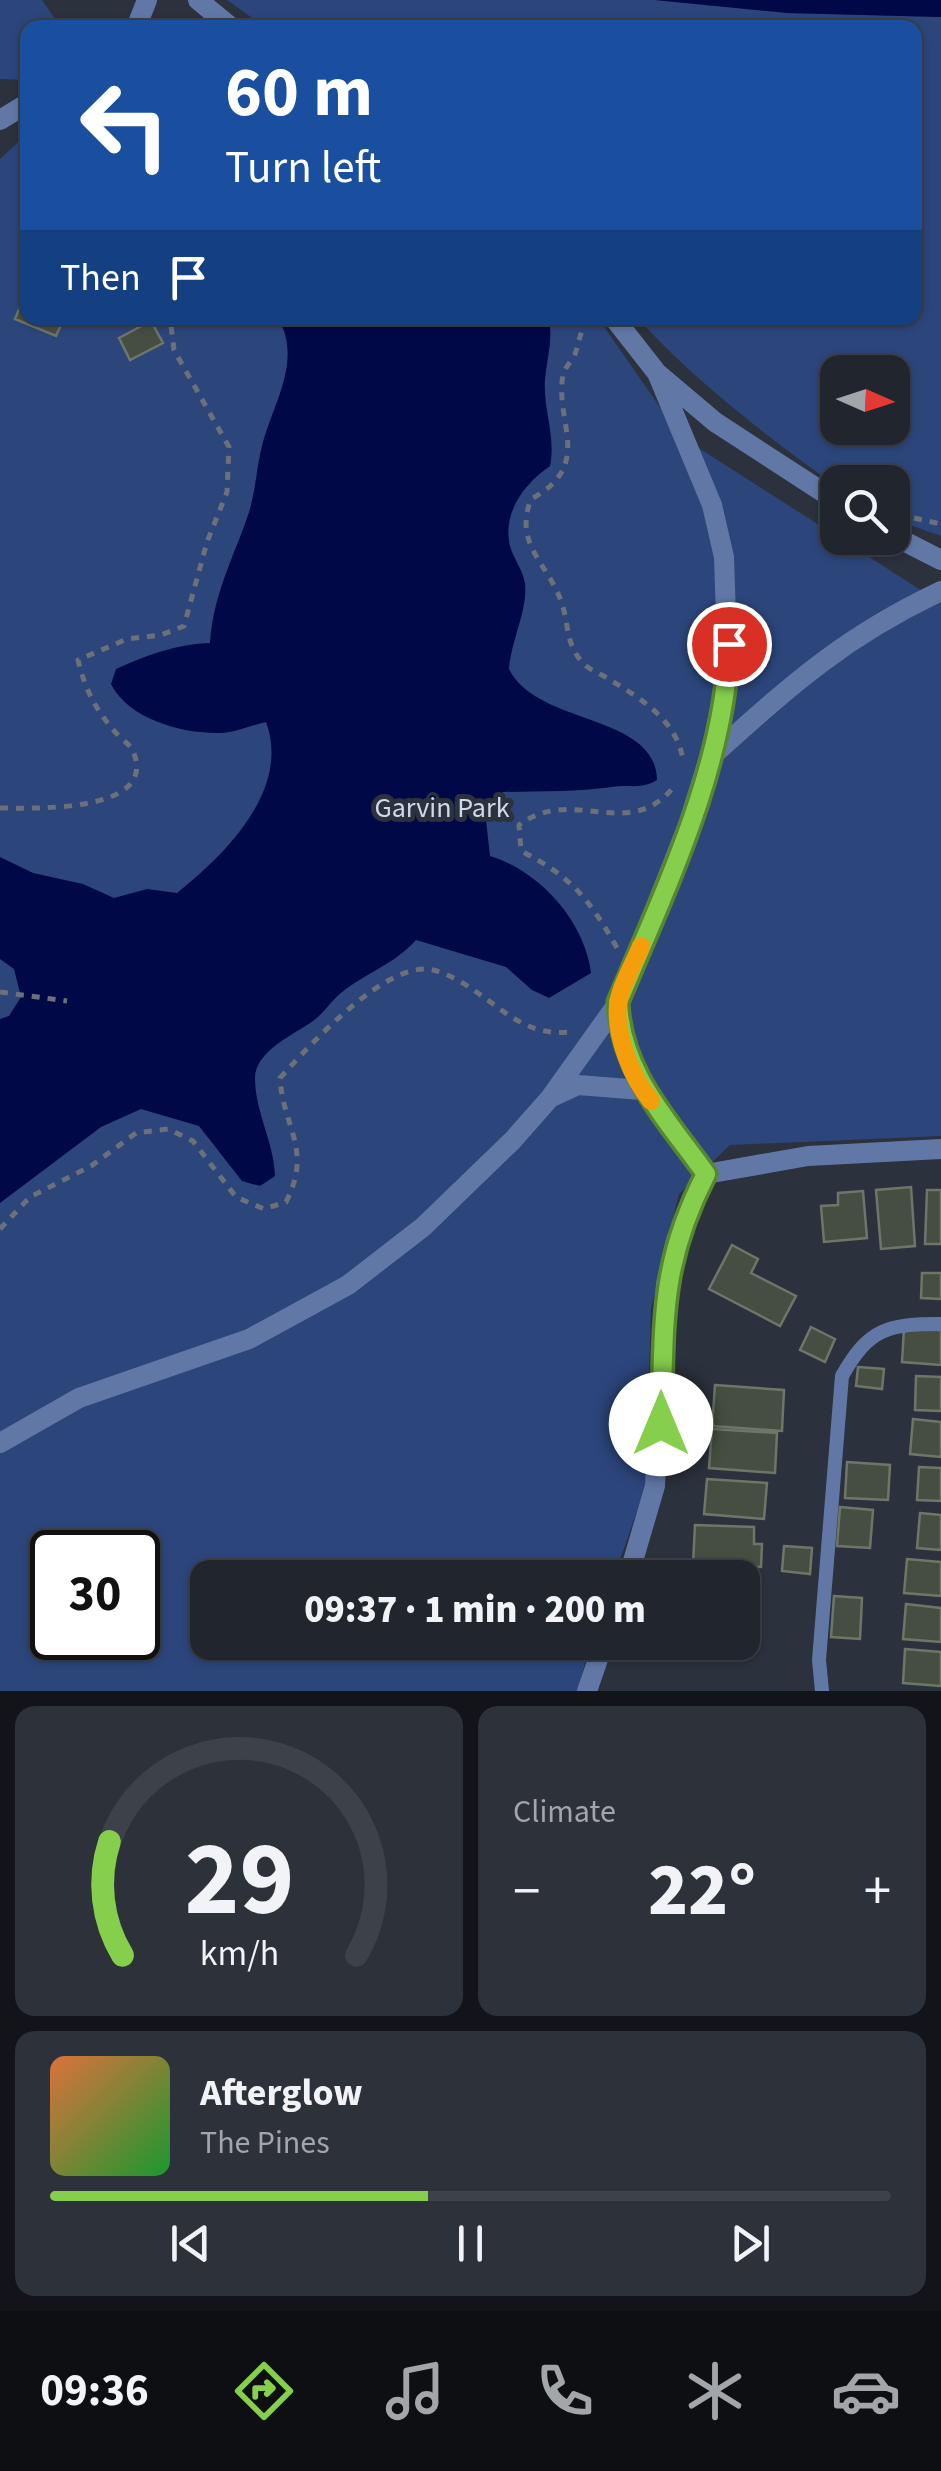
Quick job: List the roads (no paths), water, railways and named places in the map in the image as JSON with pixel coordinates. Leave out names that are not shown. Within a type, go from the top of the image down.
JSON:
[{"type":"street","points":[[198,0],[222,20]]},
{"type":"street","points":[[619,325],[657,373],[715,422],[820,490]]},
{"type":"street","points":[[0,1444],[79,1398],[249,1339],[348,1285],[472,1183],[550,1098],[618,1002],[710,759],[728,678],[724,557],[712,506],[657,373]]},
{"type":"street","points":[[910,544],[941,560]]},
{"type":"street","points":[[710,759],[810,667],[856,634],[941,591]]},
{"type":"street","points":[[618,1002],[623,1044],[642,1090],[706,1174]]},
{"type":"street","points":[[550,1098],[578,1085],[642,1090]]},
{"type":"street","points":[[706,1174],[808,1156],[941,1150]]},
{"type":"street","points":[[633,1560],[656,1486],[666,1284],[676,1240],[706,1174]]},
{"type":"street","points":[[587,1691],[598,1660]]},
{"type":"lane","points":[[822,1691],[820,1660],[842,1376],[861,1342],[904,1324],[941,1324]]},
{"type":"park label","name":"Garvin Park","points":[[442,808]]}]
